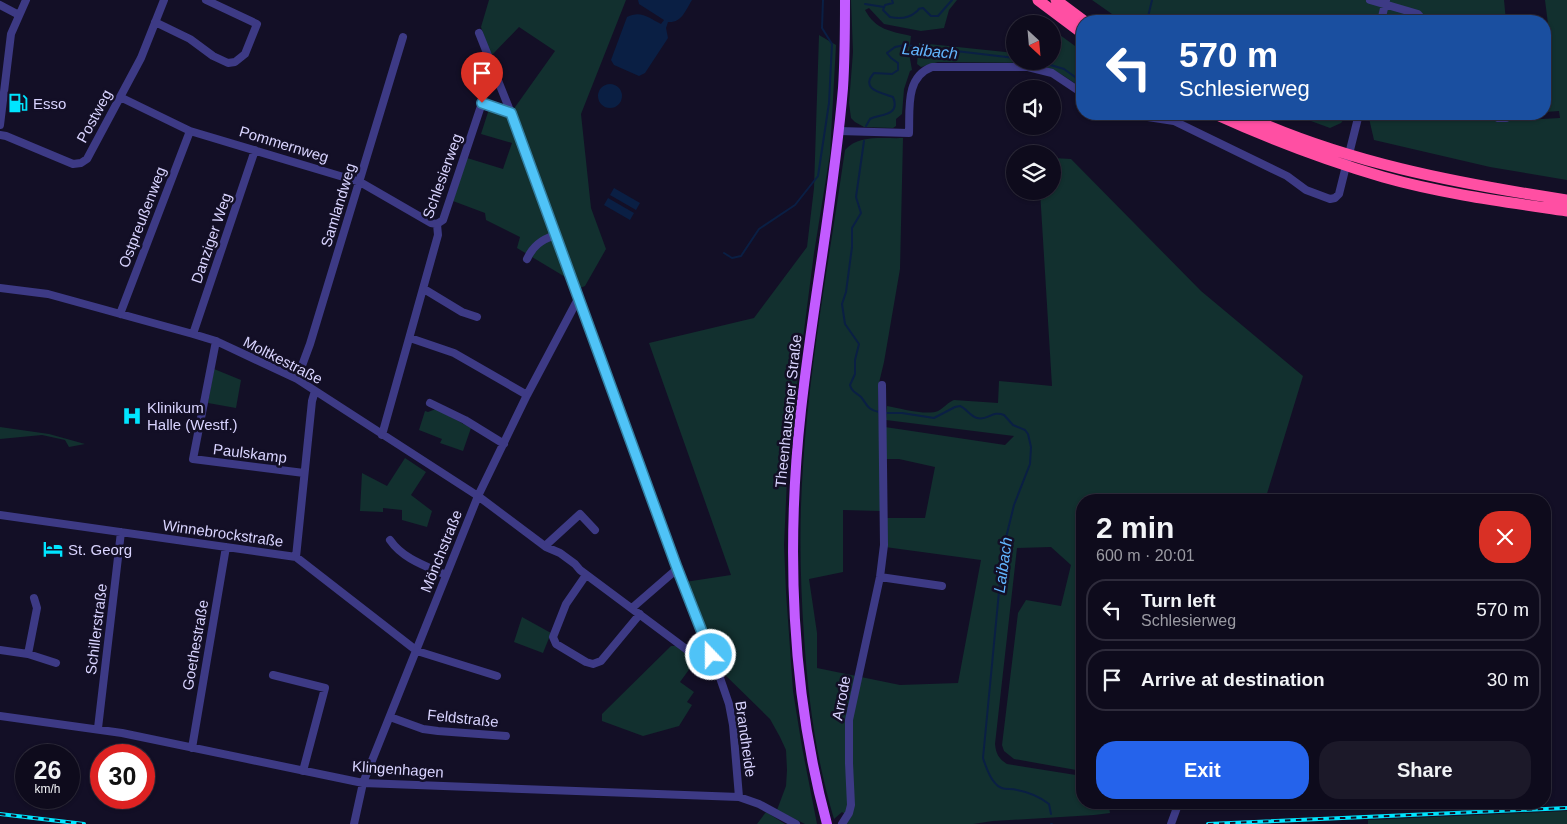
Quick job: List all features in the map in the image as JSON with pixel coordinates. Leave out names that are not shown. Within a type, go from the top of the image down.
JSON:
[{"type":"highway","points":[[1038,0],[1076,28]]},
{"type":"highway","points":[[1056,0],[1076,15]]},
{"type":"highway","points":[[1228,120],[1272,140],[1384,177],[1433,189],[1567,211]]},
{"type":"highway","points":[[1255,120],[1329,148],[1388,166],[1500,190],[1567,200]]},
{"type":"main road","name":"Theenhausener Straße","points":[[826,824],[802,707],[793,588],[794,498],[801,410],[839,131],[843,86],[845,0]]},
{"type":"street","points":[[0,125],[11,34],[26,0]]},
{"type":"street","name":"Postweg","points":[[0,135],[73,164],[81,163],[87,158],[141,58],[164,0]]},
{"type":"street","points":[[154,22],[190,39],[213,56],[228,63],[235,62],[245,54],[257,24],[206,0]]},
{"type":"street","points":[[1370,0],[1385,2],[1419,15]]},
{"type":"street","points":[[1382,15],[1385,2]]},
{"type":"street","points":[[0,5],[19,14]]},
{"type":"street","name":"Brandheide","points":[[479,33],[511,113],[677,568],[729,704],[733,725],[739,796]]},
{"type":"street","name":"Samlandweg","points":[[297,379],[310,344],[403,37]]},
{"type":"street","points":[[839,131],[909,133],[910,101],[914,83],[919,74],[932,68],[1028,67],[1052,73],[1076,89]]},
{"type":"street","name":"Pommernweg","points":[[120,97],[190,131],[360,182],[431,223],[437,224]]},
{"type":"street","name":"Schlesierweg","points":[[382,435],[424,289],[438,235],[437,224],[443,220],[482,103],[511,113]]},
{"type":"street","points":[[1167,120],[1174,121],[1287,176],[1306,190],[1335,198],[1339,194],[1358,120]]},
{"type":"street","name":"Ostpreußenweg","points":[[120,314],[190,131]]},
{"type":"street","name":"Danziger Weg","points":[[193,334],[255,150]]},
{"type":"street","points":[[526,258],[536,245],[543,240],[555,236]]},
{"type":"street","name":"Moltkestraße","points":[[0,288],[48,294],[216,341],[297,379],[478,496],[545,546],[560,553],[690,652]]},
{"type":"street","points":[[424,289],[462,312],[476,318]]},
{"type":"street","name":"Mönchstraße","points":[[354,824],[363,783],[478,496],[527,395],[578,299]]},
{"type":"street","points":[[410,338],[454,353],[527,395]]},
{"type":"street","name":"Paulskamp","points":[[216,341],[193,460],[304,473]]},
{"type":"street","name":"Arrode","points":[[842,824],[849,813],[851,805],[848,763],[849,720],[880,577],[884,545],[882,385]]},
{"type":"street","points":[[296,557],[312,401],[315,391]]},
{"type":"street","points":[[430,403],[465,420],[504,444]]},
{"type":"street","points":[[545,546],[580,514],[595,530]]},
{"type":"street","name":"Winnebrockstraße","points":[[0,515],[296,557],[417,651],[497,676]]},
{"type":"street","name":"Schillerstraße","points":[[98,728],[121,532]]},
{"type":"street","points":[[390,540],[396,549],[417,563],[446,575]]},
{"type":"street","name":"Goethestraße","points":[[192,748],[226,547]]},
{"type":"street","points":[[632,608],[677,568]]},
{"type":"street","points":[[586,574],[566,604],[553,637],[556,644],[586,662],[593,664],[601,661],[640,614]]},
{"type":"street","points":[[880,577],[942,586]]},
{"type":"street","points":[[28,654],[37,608],[34,598]]},
{"type":"street","points":[[0,650],[28,654],[56,663]]},
{"type":"street","points":[[273,675],[325,688],[303,771]]},
{"type":"street","name":"Klingenhagen","points":[[0,716],[98,728],[363,783],[739,796]]},
{"type":"street","name":"Feldstraße","points":[[390,718],[431,730],[506,736]]},
{"type":"street","points":[[739,796],[759,804],[796,824]]},
{"type":"street","points":[[1171,824],[1176,809]]},
{"type":"green space","points":[[489,0],[626,0],[581,114],[591,208],[606,249],[585,286],[578,289],[513,110],[555,51],[519,27],[491,56],[481,27]]},
{"type":"green space","points":[[851,0],[957,0],[949,10],[944,28],[921,31],[884,24],[869,8],[865,10],[874,22],[884,29],[911,36],[909,53],[912,70],[904,89],[902,114],[896,119],[896,126],[893,128],[864,127],[851,118],[849,103],[853,52]]},
{"type":"green space","points":[[1092,0],[1504,0],[1505,15],[1113,15]]},
{"type":"green space","points":[[1545,0],[1567,0],[1567,180],[1490,167],[1374,140],[1369,120],[1508,121],[1560,118],[1559,111],[1551,112],[1551,15],[1547,15]]},
{"type":"green space","points":[[819,35],[836,45],[830,154],[814,253],[794,408],[787,479],[784,545],[793,691],[817,824],[805,824],[777,810],[786,786],[786,750],[770,719],[720,670],[685,582],[731,575],[649,343],[754,318],[807,247],[814,188]]},
{"type":"green space","points":[[1061,36],[1076,47],[1076,84],[1054,70],[1061,70]]},
{"type":"green space","points":[[919,43],[1006,52],[1006,63],[938,62],[921,67],[917,64]]},
{"type":"green space","points":[[489,109],[510,117],[567,278],[517,248],[520,237],[486,220],[485,213],[453,201],[467,158],[503,169],[512,143],[481,134]]},
{"type":"green space","points":[[1308,120],[1343,120],[1330,128]]},
{"type":"green space","points":[[903,138],[900,269],[878,387],[881,511],[843,510],[843,572],[809,579],[817,633],[817,668],[900,685],[958,683],[981,560],[885,547],[887,518],[925,518],[935,467],[899,459],[885,459],[885,427],[1005,445],[1014,436],[886,420],[887,406],[927,413],[938,411],[954,400],[998,403],[999,381],[1052,386],[1041,200],[1061,200],[1061,158],[1071,159],[1201,291],[1303,376],[1267,494],[1076,494],[1076,770],[1014,759],[1004,751],[1002,745],[1018,613],[1026,600],[1061,606],[1071,565],[1051,547],[1017,548],[995,744],[997,753],[1007,764],[1076,775],[1076,809],[1109,809],[1110,813],[973,824],[845,824],[850,817],[842,812],[834,819],[822,774],[808,682],[801,572],[802,487],[806,426],[815,347],[845,150],[864,139]]},
{"type":"green space","points":[[214,369],[241,380],[236,408],[208,403]]},
{"type":"green space","points":[[436,409],[471,428],[463,451],[440,443],[442,439],[419,430],[425,411],[428,412]]},
{"type":"green space","points":[[0,427],[49,434],[85,444],[69,447],[65,440],[42,435],[0,439]]},
{"type":"green space","points":[[405,458],[426,472],[411,495],[432,511],[427,527],[402,520],[402,510],[383,508],[383,512],[360,511],[362,473],[387,486]]},
{"type":"green space","points":[[522,617],[551,633],[543,653],[514,642]]},
{"type":"green space","points":[[671,646],[677,646],[696,660],[680,682],[694,692],[687,702],[692,705],[679,726],[643,736],[602,721],[602,714]]},
{"type":"green space","points":[[1567,811],[1567,824],[1368,824],[1368,820]]},
{"type":"green space","points":[[766,812],[785,824],[757,824]]},
{"type":"water","points":[[638,0],[692,0],[677,21],[668,22],[666,28],[668,38],[645,73],[639,76],[614,65],[611,60],[627,17],[637,14],[649,17],[661,24],[664,20],[639,4]]},
{"type":"water","points":[[605,84],[615,84],[622,91],[622,101],[615,108],[605,108],[598,101],[598,91]]},
{"type":"water","points":[[614,188],[640,203],[636,210],[610,195]]},
{"type":"water","points":[[608,198],[634,213],[630,220],[604,205]]},
{"type":"waterway","points":[[724,253],[732,258],[741,256],[759,229],[795,205],[818,176],[829,103],[832,44],[822,28],[823,0]]},
{"type":"waterway","name":"Laibach","points":[[892,0],[893,3],[885,5],[883,10],[890,17],[900,18],[910,16],[923,8],[931,16],[938,16],[952,0]]},
{"type":"waterway","name":"Laibach","points":[[1148,15],[1152,0]]},
{"type":"waterway","points":[[865,4],[884,7]]},
{"type":"waterway","name":"Laibach","points":[[866,126],[870,119],[888,113],[894,108],[893,97],[874,90],[869,83],[874,73],[892,74],[898,70],[898,63],[887,53],[895,47],[905,45],[1006,57]]},
{"type":"waterway","name":"Laibach","points":[[1061,68],[1076,78]]},
{"type":"waterway","name":"Laibach","points":[[864,141],[856,197],[861,213],[852,228],[852,247],[846,292],[842,304],[845,324],[859,344],[855,360],[855,374],[850,385],[851,388],[870,408],[879,412]]},
{"type":"waterway","name":"Laibach","points":[[887,413],[902,413],[934,418],[960,406],[972,416],[981,419],[996,414],[1004,415],[1013,425],[1025,430],[1028,434],[1031,447],[1030,464],[1014,505],[1003,550],[983,758],[989,775],[997,786],[1014,789],[1038,797],[1049,804],[1051,814]]},
{"type":"railway","points":[[1551,809],[1567,808]]},
{"type":"railway","points":[[1208,824],[1545,809]]},
{"type":"railway","points":[[0,814],[84,824]]},
{"type":"place","name":"Esso","points":[[18,103]]},
{"type":"place","name":"Klinikum Halle (Westf.)","points":[[132,416]]},
{"type":"place","name":"St. Georg","points":[[53,549]]},
{"type":"route","points":[[482,103],[511,113],[677,568],[711,655]]}]
